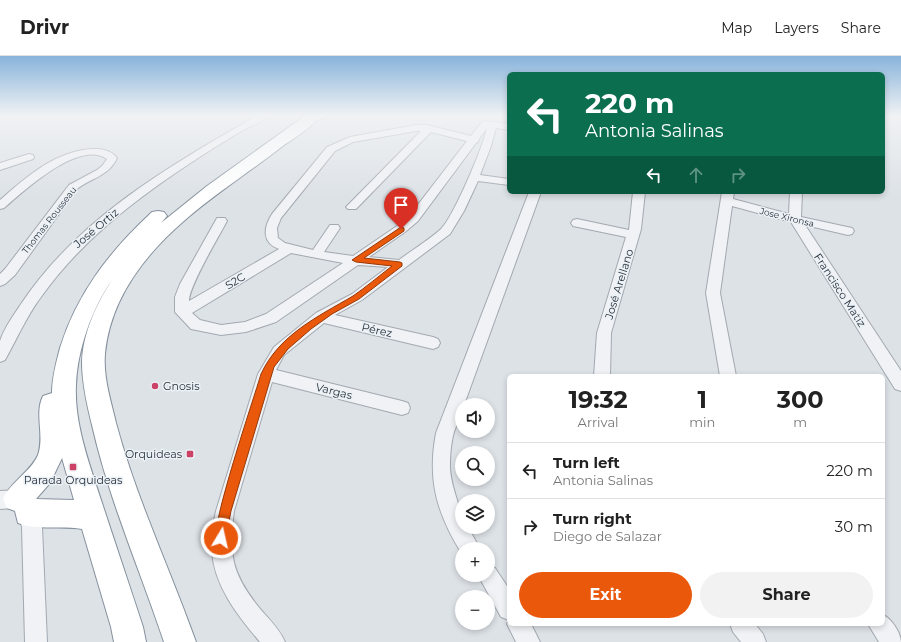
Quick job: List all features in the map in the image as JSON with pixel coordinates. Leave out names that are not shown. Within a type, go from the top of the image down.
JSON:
[{"type":"highway","points":[[130,642],[127,627],[93,517],[67,425],[64,394],[65,378],[73,338],[78,321],[91,296],[112,264],[135,237],[162,212],[269,142]]},
{"type":"highway","points":[[180,642],[167,604],[125,497],[109,447],[94,372],[96,339],[110,300],[124,276],[154,239],[186,211],[276,142]]},
{"type":"highway","points":[[15,504],[43,472],[51,454],[54,442],[51,393],[54,374],[61,358],[73,338]]},
{"type":"highway","points":[[15,504],[93,517]]},
{"type":"street","name":"José Ortiz","points":[[0,356],[9,335],[34,293],[61,260],[79,242],[100,223],[139,194],[216,142]]},
{"type":"street","points":[[342,142],[331,149],[276,217],[271,231],[273,240],[280,246],[316,255],[400,264]]},
{"type":"street","points":[[352,207],[416,142]]},
{"type":"street","points":[[221,221],[187,284],[182,297],[182,312],[196,325],[221,330],[246,327],[271,318],[388,239],[409,223],[473,142]]},
{"type":"street","points":[[274,642],[231,586],[226,576],[221,550],[221,531],[225,511],[266,374],[270,365],[284,346],[321,317],[356,297],[449,227],[474,177],[488,142]]},
{"type":"street","name":"Thomas Rousseau","points":[[0,206],[32,178],[47,167],[62,159],[78,154],[98,152],[106,153],[112,158],[107,169],[73,187],[10,272],[0,281]]},
{"type":"street","points":[[0,168],[29,157]]},
{"type":"street","points":[[474,177],[507,182]]},
{"type":"street","points":[[466,542],[453,518],[445,492],[441,469],[442,448],[445,433],[534,194]]},
{"type":"street","name":"José Arellano","points":[[602,374],[604,333],[633,235],[639,194]]},
{"type":"street","points":[[794,219],[796,194]]},
{"type":"street","points":[[727,196],[714,293],[728,374]]},
{"type":"street","name":"Jose Xironsa","points":[[727,196],[794,219],[848,231]]},
{"type":"street","name":"Francisco Matiz","points":[[794,219],[896,368],[901,384]]},
{"type":"street","points":[[577,223],[633,235]]},
{"type":"street","points":[[316,255],[334,228]]},
{"type":"street","name":"S2C","points":[[182,312],[289,249]]},
{"type":"street","name":"Pérez","points":[[321,317],[433,343]]},
{"type":"street","name":"Vargas","points":[[266,374],[402,408]]},
{"type":"street","points":[[15,504],[32,527],[36,642]]},
{"type":"street","points":[[492,582],[507,606]]},
{"type":"street","points":[[519,626],[529,642]]},
{"type":"street","points":[[743,626],[756,642]]},
{"type":"street","points":[[880,626],[892,642]]},
{"type":"place","name":"Gnosis","points":[[155,386]]},
{"type":"place","name":"Orquideas","points":[[190,454]]},
{"type":"place","name":"Parada Orquideas","points":[[73,467]]},
{"type":"route","points":[[221,538],[225,511],[270,365],[284,346],[308,327],[329,312],[348,303],[400,264],[356,260],[401,229]]}]
